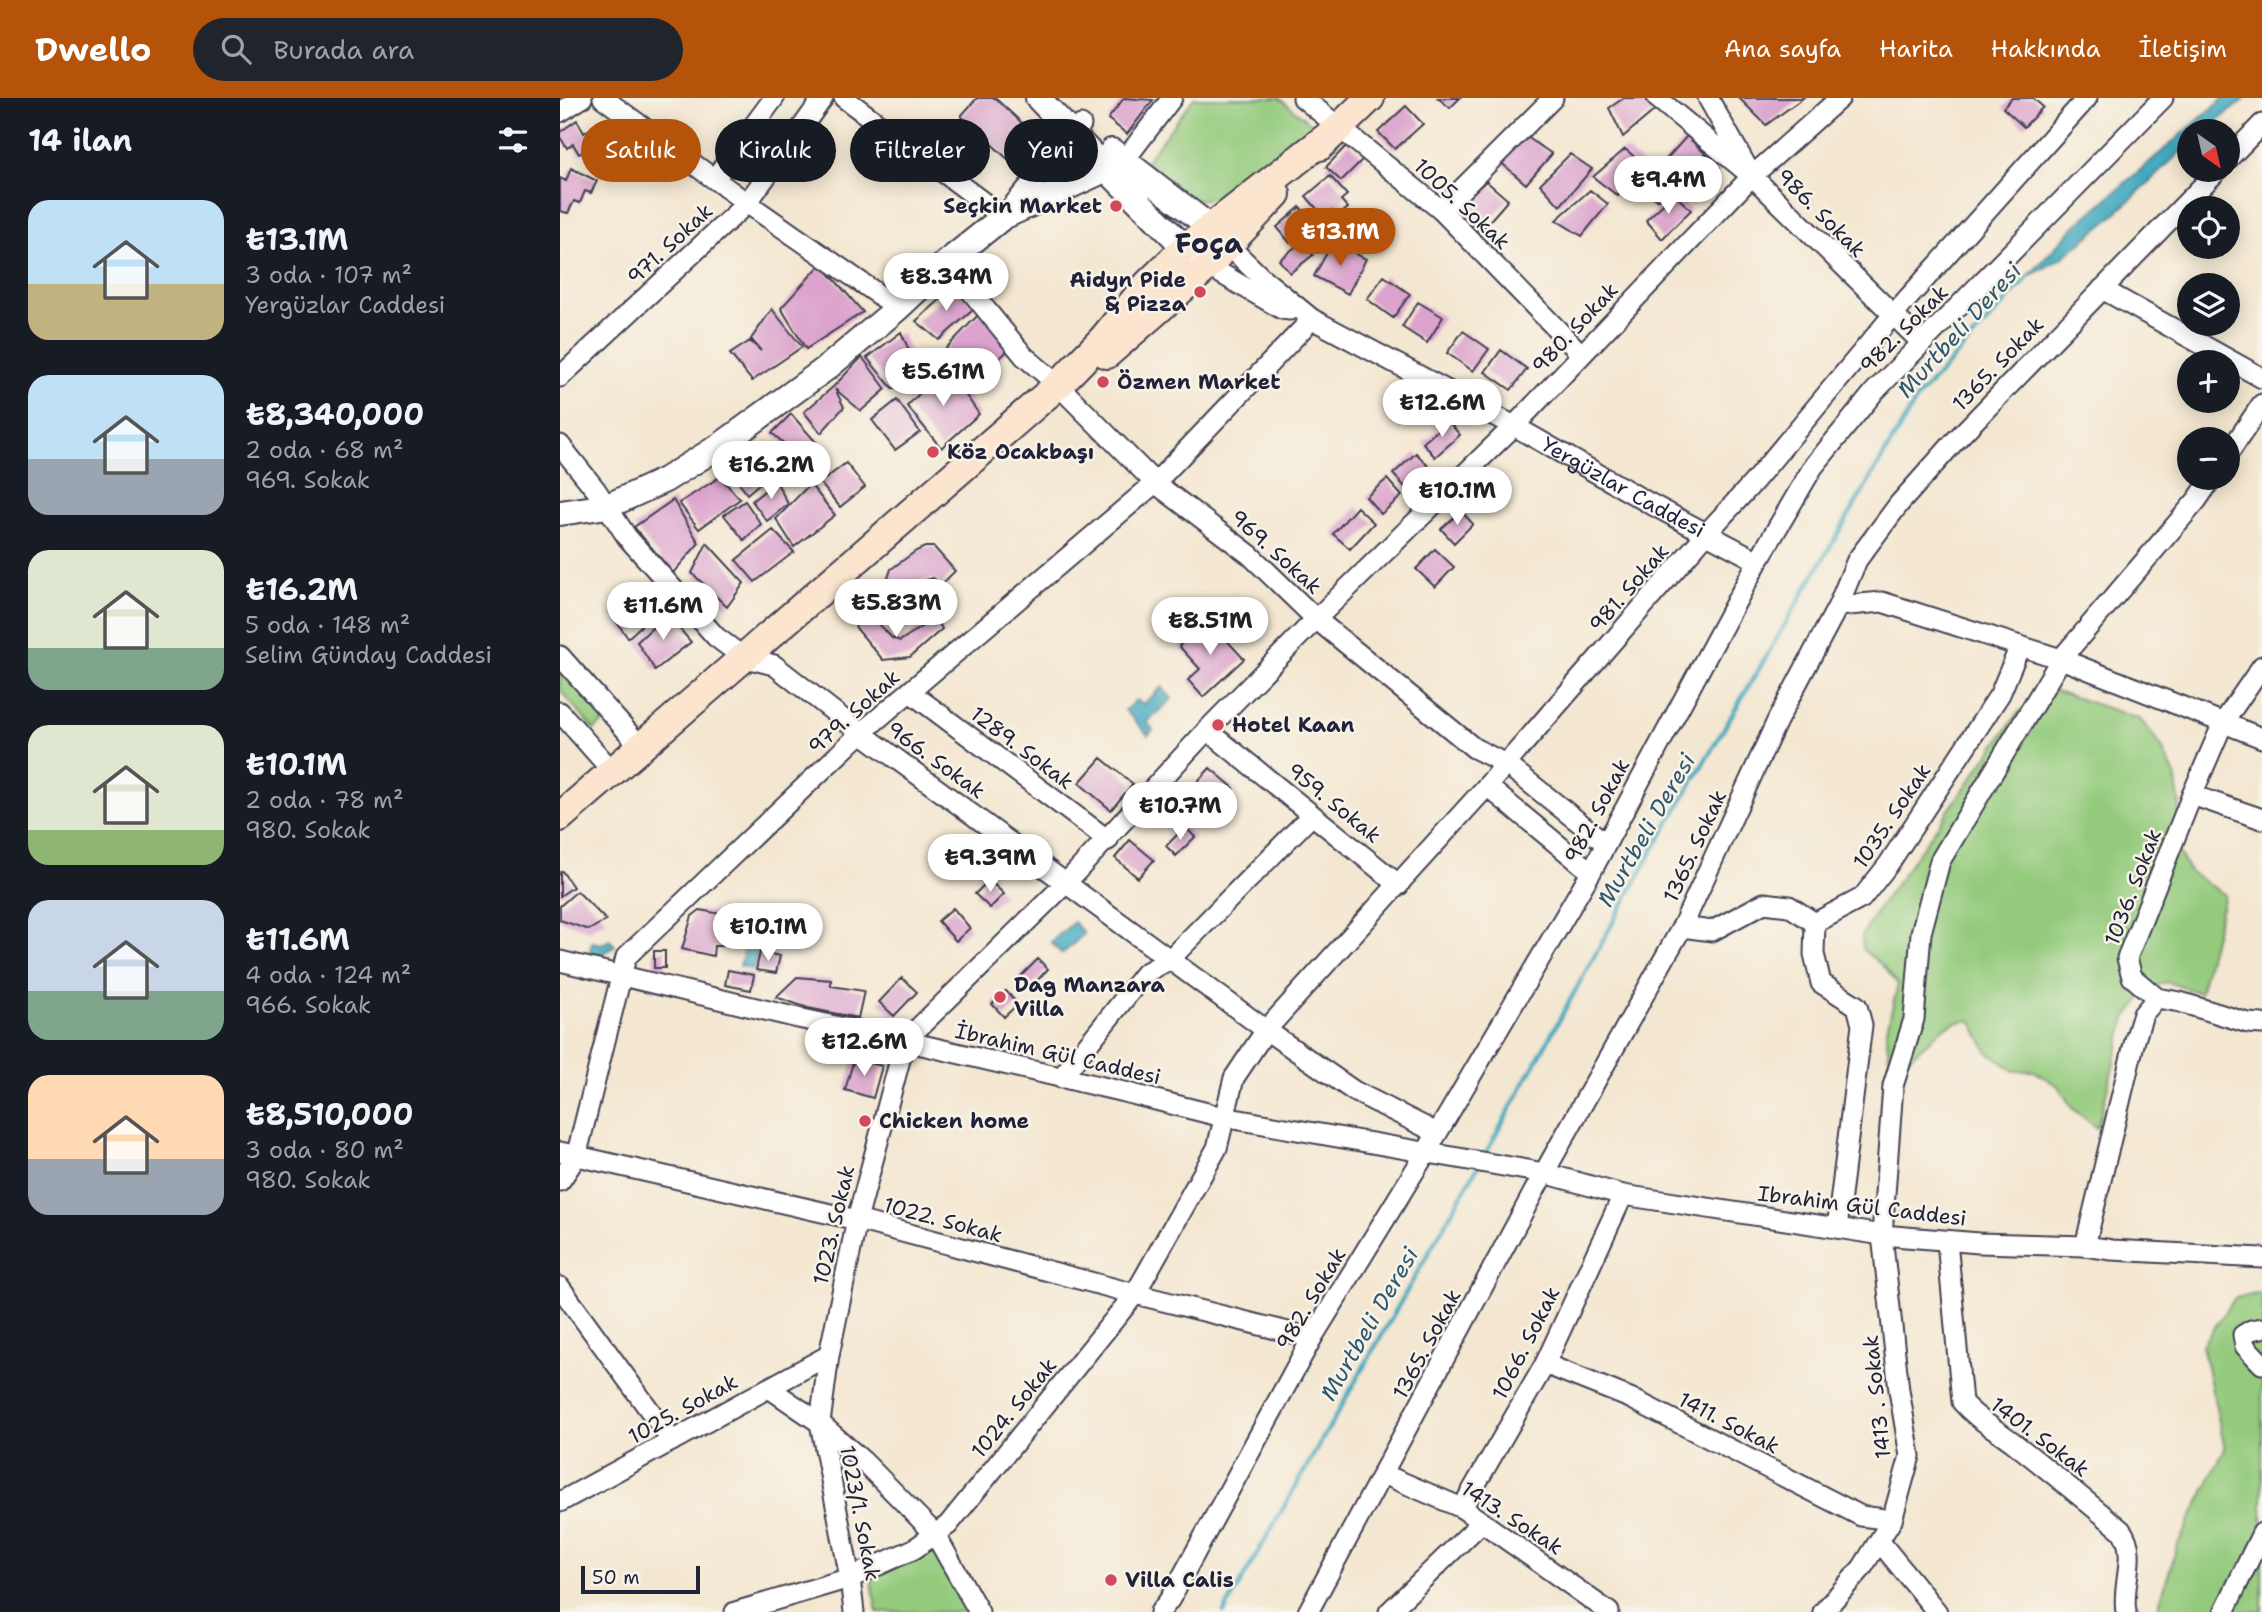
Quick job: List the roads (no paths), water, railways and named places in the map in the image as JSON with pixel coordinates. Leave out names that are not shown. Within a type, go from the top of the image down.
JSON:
[{"type":"main road","points":[[560,817],[1058,385],[1103,339],[1148,284],[1185,248],[1219,236],[1370,98]]},
{"type":"main road","points":[[1058,385],[1086,371],[1208,266],[1219,236]]},
{"type":"street","points":[[560,113],[582,98]]},
{"type":"street","points":[[603,98],[715,178]]},
{"type":"street","points":[[759,119],[774,98]]},
{"type":"street","name":"971. Sokak","points":[[560,377],[747,203],[823,98]]},
{"type":"street","points":[[844,98],[1003,216]]},
{"type":"street","points":[[1038,98],[1063,119]]},
{"type":"street","name":"Yergüzlar Caddesi","points":[[1047,98],[1066,119]]},
{"type":"street","points":[[1003,216],[1115,165],[1172,98]]},
{"type":"street","name":"1005. Sokak","points":[[1303,98],[1334,130],[1441,210],[1581,354]]},
{"type":"street","points":[[1441,210],[1553,98]]},
{"type":"street","points":[[1657,98],[1752,176]]},
{"type":"street","name":"986. Sokak","points":[[1708,98],[1752,176],[1922,343]]},
{"type":"street","name":"980. Sokak","points":[[905,1041],[1108,840],[1207,730],[1316,619],[1514,426],[1752,176],[1840,98]]},
{"type":"street","name":"981. Sokak","points":[[1223,1117],[1234,1078],[1266,1030],[1487,786],[1752,484],[1892,316],[2087,98]]},
{"type":"street","name":"982. Sokak","points":[[1160,1612],[1170,1599],[1312,1338],[1425,1154],[1591,872],[1758,561],[1813,467],[1874,391],[2163,98]]},
{"type":"street","points":[[2240,147],[2262,124]]},
{"type":"street","name":"Yergüzlar Caddesi","points":[[1098,150],[1115,165],[1219,236],[1308,316],[1758,561]]},
{"type":"street","points":[[1115,165],[1185,248],[1208,266],[1282,309],[1308,316]]},
{"type":"street","points":[[720,182],[898,308]]},
{"type":"street","points":[[560,513],[608,506],[665,480],[721,445],[828,368],[1003,216],[1032,182]]},
{"type":"street","name":"1365. Sokak","points":[[1308,1612],[1544,1173],[1682,927],[1777,721],[1838,606],[1857,560],[1899,504],[1955,441],[2206,182]]},
{"type":"street","name":"969. Sokak","points":[[947,262],[1024,356],[1058,385],[1155,483],[1250,555],[1316,619],[1474,748],[1506,764],[1605,843]]},
{"type":"street","points":[[2102,289],[2262,378]]},
{"type":"street","name":"979. Sokak","points":[[560,1181],[622,976],[625,957],[861,733],[1155,483],[1308,316]]},
{"type":"street","points":[[2240,436],[2262,404]]},
{"type":"street","name":"966. Sokak","points":[[560,445],[608,506],[628,537],[716,638],[743,657],[774,665],[1065,884],[1354,1091],[1437,1133]]},
{"type":"street","points":[[2061,659],[2203,490]]},
{"type":"street","points":[[1838,606],[1882,601],[2061,659],[2262,738]]},
{"type":"street","name":"1035. Sokak","points":[[1815,923],[1862,898],[1888,865],[2000,694],[2020,646]]},
{"type":"street","points":[[560,656],[641,747]]},
{"type":"street","name":"1413 . Sokak","points":[[1824,1612],[1862,1568],[1880,1542],[1892,1520],[1910,1456],[1899,1390],[1882,1235],[1893,1086],[1914,1018],[1922,933],[1940,861],[2061,659]]},
{"type":"street","name":"1036. Sokak","points":[[2157,998],[2132,977],[2127,958],[2223,723],[2262,666]]},
{"type":"street","name":"1289. Sokak","points":[[909,692],[1108,840]]},
{"type":"street","points":[[560,712],[612,772]]},
{"type":"street","name":"959. Sokak","points":[[1207,730],[1399,885]]},
{"type":"street","points":[[1487,786],[1591,872]]},
{"type":"street","points":[[2192,794],[2262,819]]},
{"type":"street","points":[[1061,1078],[1145,973],[1169,960],[1312,815]]},
{"type":"street","points":[[1682,927],[1712,931],[1764,903],[1790,906],[1815,923],[1814,954],[1821,983],[1857,1006],[1862,1026],[1837,1227]]},
{"type":"street","name":"İbrahim Gül Caddesi","points":[[560,961],[1223,1117],[1544,1173]]},
{"type":"street","points":[[2085,1247],[2143,1014],[2157,998],[2180,1002],[2248,1023],[2262,1024]]},
{"type":"street","name":"1023. Sokak","points":[[820,1423],[829,1355],[857,1220],[905,1041]]},
{"type":"street","name":"1024. Sokak","points":[[736,1612],[850,1578],[914,1549],[948,1525],[1135,1294],[1217,1147],[1223,1117]]},
{"type":"street","name":"1022. Sokak","points":[[568,1154],[857,1220],[1312,1338]]},
{"type":"street","name":"Ibrahim Gül Caddesi","points":[[1544,1173],[1623,1195],[1882,1235],[2262,1258]]},
{"type":"street","name":"1066. Sokak","points":[[1462,1508],[1545,1364],[1623,1195]]},
{"type":"street","name":"1401. Sokak","points":[[1947,1241],[1962,1402],[1972,1414],[2010,1440],[2121,1530],[2128,1539],[2129,1567],[2123,1598],[2126,1612]]},
{"type":"street","points":[[560,1287],[672,1441]]},
{"type":"street","points":[[2262,1328],[2251,1329],[2243,1335],[2245,1346],[2262,1364]]},
{"type":"street","name":"1025. Sokak","points":[[560,1502],[829,1355]]},
{"type":"street","name":"1411. Sokak","points":[[1545,1364],[1630,1398],[1861,1516],[1892,1520]]},
{"type":"street","points":[[769,1388],[820,1423],[863,1461],[935,1534],[979,1612]]},
{"type":"street","name":"1023/1. Sokak","points":[[820,1423],[854,1612]]},
{"type":"street","name":"1413. Sokak","points":[[1383,1475],[1462,1508],[1609,1612]]},
{"type":"street","points":[[1390,1612],[1482,1522]]},
{"type":"street","points":[[2224,1612],[2262,1533]]},
{"type":"street","points":[[1880,1542],[1937,1612]]},
{"type":"water","points":[[2224,98],[2246,98],[2220,119],[2200,119]]},
{"type":"water","points":[[2177,138],[2177,155],[2110,219],[2062,258],[2027,278],[2074,227]]},
{"type":"water","points":[[893,589],[898,595],[915,595],[924,590],[927,600],[906,618],[884,598]]},
{"type":"water","points":[[1162,687],[1172,699],[1147,722],[1153,730],[1148,735],[1125,710],[1136,700],[1143,704]]},
{"type":"water","points":[[1074,922],[1084,934],[1062,954],[1051,942]]},
{"type":"water","points":[[747,935],[756,937],[760,945],[753,970],[740,966]]},
{"type":"water","points":[[610,940],[615,946],[600,956],[589,954],[592,942],[602,944]]},
{"type":"waterway","name":"Murtbeli Deresi","points":[[1483,1158],[1654,848],[1918,397],[2029,276]]},
{"type":"waterway","name":"Murtbeli Deresi","points":[[1224,1612],[1478,1166]]},
{"type":"place","name":"Seçkin Market","points":[[1116,206]]},
{"type":"place","name":"Aidyn Pide & Pizza","points":[[1200,292]]},
{"type":"place","name":"Özmen Market","points":[[1103,382]]},
{"type":"place","name":"Köz Ocakbaşı","points":[[933,452]]},
{"type":"place","name":"Hotel Kaan","points":[[1218,725]]},
{"type":"place","name":"Dag Manzara Villa","points":[[1000,997]]},
{"type":"place","name":"Chicken home","points":[[865,1121]]},
{"type":"place","name":"Villa Calis","points":[[1111,1580]]},
{"type":"district","name":"Foça","points":[[1209,243]]}]
